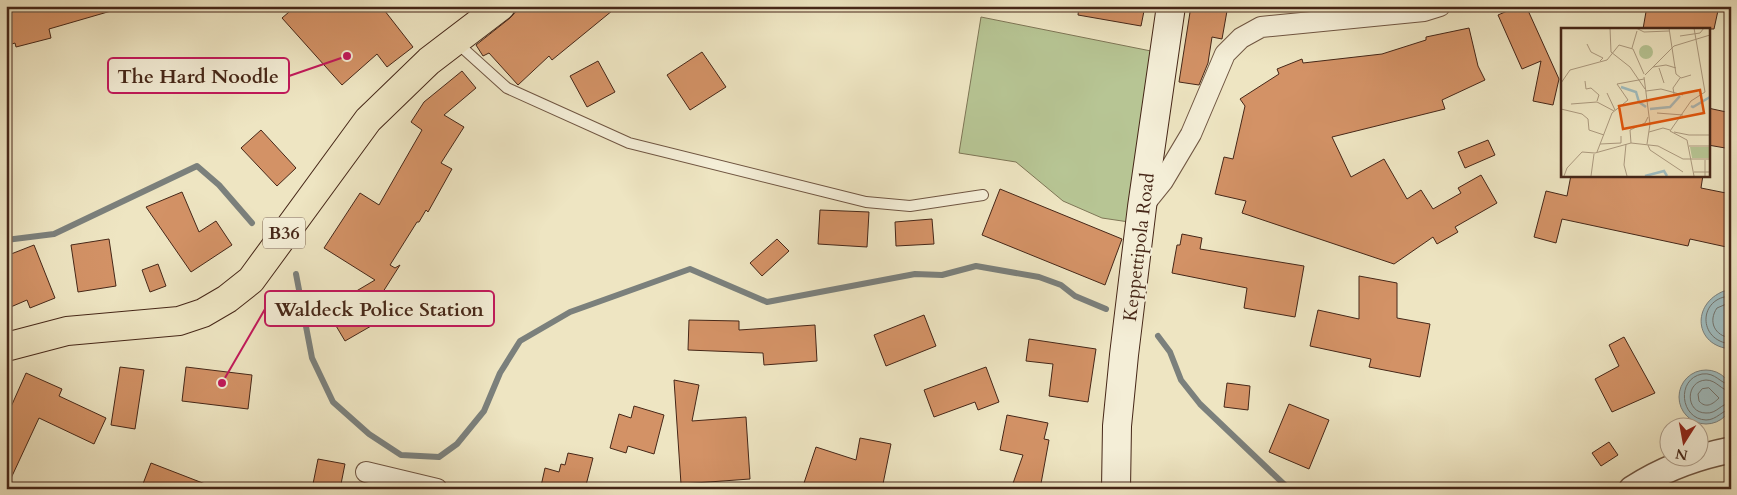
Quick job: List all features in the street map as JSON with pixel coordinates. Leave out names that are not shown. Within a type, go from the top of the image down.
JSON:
[{"type":"main road","name":"B36","points":[[6,347],[67,331],[179,321],[203,313],[227,299],[251,280],[368,120],[429,61],[501,6]]},
{"type":"main road","name":"Keppettipola Road","points":[[1116,489],[1116,426],[1142,207],[1171,6]]},
{"type":"street","points":[[1142,207],[1163,181],[1191,134],[1225,54],[1241,38],[1261,27],[1424,11],[1440,6]]},
{"type":"street","points":[[1632,489],[1658,472],[1706,455],[1731,450]]},
{"type":"street","points":[[366,472],[438,489]]},
{"type":"lane","points":[[455,41],[506,88],[629,142],[866,202],[910,206],[983,195]]},
{"type":"green space","points":[[981,17],[1151,51],[1129,222],[1102,218],[1063,201],[1016,162],[959,153]]},
{"type":"water","points":[[1724,291],[1731,291],[1731,349],[1719,346],[1710,340],[1704,333],[1701,324],[1702,314],[1706,305],[1713,297]]},
{"type":"water","points":[[1701,370],[1711,370],[1721,374],[1729,382],[1733,392],[1733,402],[1729,412],[1721,420],[1711,424],[1710,418],[1689,418],[1683,412],[1679,402],[1679,392],[1683,382],[1691,374]]},
{"type":"building","points":[[6,6],[110,6],[111,11],[49,29],[51,38],[16,47],[15,43],[6,46]]},
{"type":"building","points":[[296,6],[381,6],[413,47],[387,67],[377,54],[342,85],[282,18]]},
{"type":"building","points":[[521,6],[618,6],[552,60],[549,56],[518,85],[489,53],[483,56],[476,45],[510,18]]},
{"type":"building","points":[[1079,6],[1145,6],[1141,26],[1078,15]]},
{"type":"building","points":[[1191,6],[1227,11],[1222,39],[1212,37],[1208,63],[1199,85],[1179,82]]},
{"type":"building","points":[[1519,6],[1526,6],[1559,79],[1553,105],[1533,101],[1541,61],[1522,69],[1498,15]]},
{"type":"building","points":[[1647,6],[1719,6],[1714,29],[1643,28]]},
{"type":"building","points":[[1469,28],[1478,66],[1485,80],[1442,100],[1445,109],[1332,137],[1351,177],[1384,159],[1407,199],[1421,190],[1433,209],[1461,193],[1458,188],[1481,175],[1497,203],[1455,227],[1458,232],[1437,244],[1433,237],[1394,264],[1242,213],[1246,201],[1215,194],[1224,157],[1233,159],[1245,106],[1240,99],[1279,74],[1277,69],[1302,59],[1303,63],[1382,54],[1426,40],[1426,37]]},
{"type":"building","points":[[702,52],[726,87],[690,110],[667,75]]},
{"type":"building","points":[[598,61],[615,92],[587,107],[570,76]]},
{"type":"building","points":[[462,71],[476,88],[444,115],[464,127],[441,163],[452,169],[428,212],[426,210],[419,222],[417,222],[390,265],[395,268],[400,265],[381,295],[392,314],[345,341],[326,309],[375,280],[324,248],[360,193],[379,205],[422,130],[411,122],[424,102]]},
{"type":"building","points":[[1710,108],[1731,113],[1731,149],[1710,145]]},
{"type":"building","points":[[261,130],[296,168],[277,186],[241,148]]},
{"type":"building","points":[[1488,140],[1495,155],[1465,168],[1458,152]]},
{"type":"building","points":[[1571,176],[1703,176],[1701,188],[1731,194],[1731,248],[1690,239],[1688,246],[1562,219],[1556,243],[1534,237],[1546,191],[1567,196]]},
{"type":"building","points":[[1000,189],[1122,239],[1105,285],[982,235]]},
{"type":"building","points":[[182,192],[199,232],[216,221],[232,245],[191,272],[146,207]]},
{"type":"building","points":[[820,210],[869,212],[867,247],[818,244]]},
{"type":"building","points":[[932,219],[934,244],[896,246],[895,222]]},
{"type":"building","points":[[1182,234],[1202,238],[1200,249],[1304,266],[1295,317],[1244,308],[1247,288],[1172,273],[1177,245],[1180,245]]},
{"type":"building","points":[[109,239],[116,286],[78,292],[71,245]]},
{"type":"building","points":[[777,239],[789,251],[762,276],[750,263]]},
{"type":"building","points":[[34,245],[55,298],[30,308],[27,300],[6,309],[6,256]]},
{"type":"building","points":[[158,264],[166,286],[150,292],[142,270]]},
{"type":"building","points":[[1359,276],[1397,283],[1397,318],[1430,324],[1420,377],[1369,367],[1371,359],[1310,346],[1318,310],[1359,319]]},
{"type":"building","points":[[924,315],[936,346],[886,366],[874,335]]},
{"type":"building","points":[[689,320],[739,321],[739,330],[815,325],[817,361],[764,365],[763,353],[688,350]]},
{"type":"building","points":[[1624,337],[1655,393],[1612,412],[1595,379],[1619,366],[1609,345]]},
{"type":"building","points":[[1029,339],[1096,349],[1088,402],[1049,396],[1053,364],[1026,361]]},
{"type":"building","points":[[120,367],[144,370],[135,429],[111,425]]},
{"type":"building","points":[[186,367],[252,375],[248,409],[182,401]]},
{"type":"building","points":[[986,367],[999,402],[978,410],[975,402],[934,417],[924,390]]},
{"type":"building","points":[[26,373],[62,389],[59,396],[106,418],[94,444],[39,418],[6,489],[6,418]]},
{"type":"building","points":[[674,380],[699,385],[692,421],[746,417],[750,479],[681,484]]},
{"type":"building","points":[[1227,383],[1250,386],[1248,410],[1224,407]]},
{"type":"building","points":[[1289,404],[1329,420],[1309,469],[1269,452]]},
{"type":"building","points":[[634,406],[664,415],[654,454],[628,446],[626,453],[610,448],[619,414],[631,418]]},
{"type":"building","points":[[1007,415],[1048,423],[1044,439],[1049,440],[1040,489],[1011,489],[1023,455],[1000,450]]},
{"type":"building","points":[[860,438],[891,444],[882,489],[802,489],[816,447],[856,460]]},
{"type":"building","points":[[1609,442],[1618,455],[1601,466],[1592,453]]},
{"type":"building","points":[[568,453],[593,458],[585,489],[551,489],[541,486],[545,468],[559,472],[561,464],[565,465]]},
{"type":"building","points":[[318,459],[345,464],[340,489],[312,489]]},
{"type":"building","points":[[151,463],[213,487],[213,489],[141,489]]},
{"type":"waterway","points":[[6,240],[54,234],[197,166],[219,185],[252,223]]},
{"type":"waterway","points":[[296,274],[312,358],[333,402],[369,434],[401,455],[439,457],[457,444],[484,411],[500,373],[520,341],[570,312],[690,269],[767,302],[915,274],[942,275],[976,266],[1039,277],[1061,285],[1075,296],[1106,309]]},
{"type":"waterway","points":[[1158,336],[1170,352],[1181,380],[1200,404],[1289,489]]},
{"type":"place","name":"The Hard Noodle","points":[[347,56]]},
{"type":"place","name":"Waldeck Police Station","points":[[222,383]]}]
